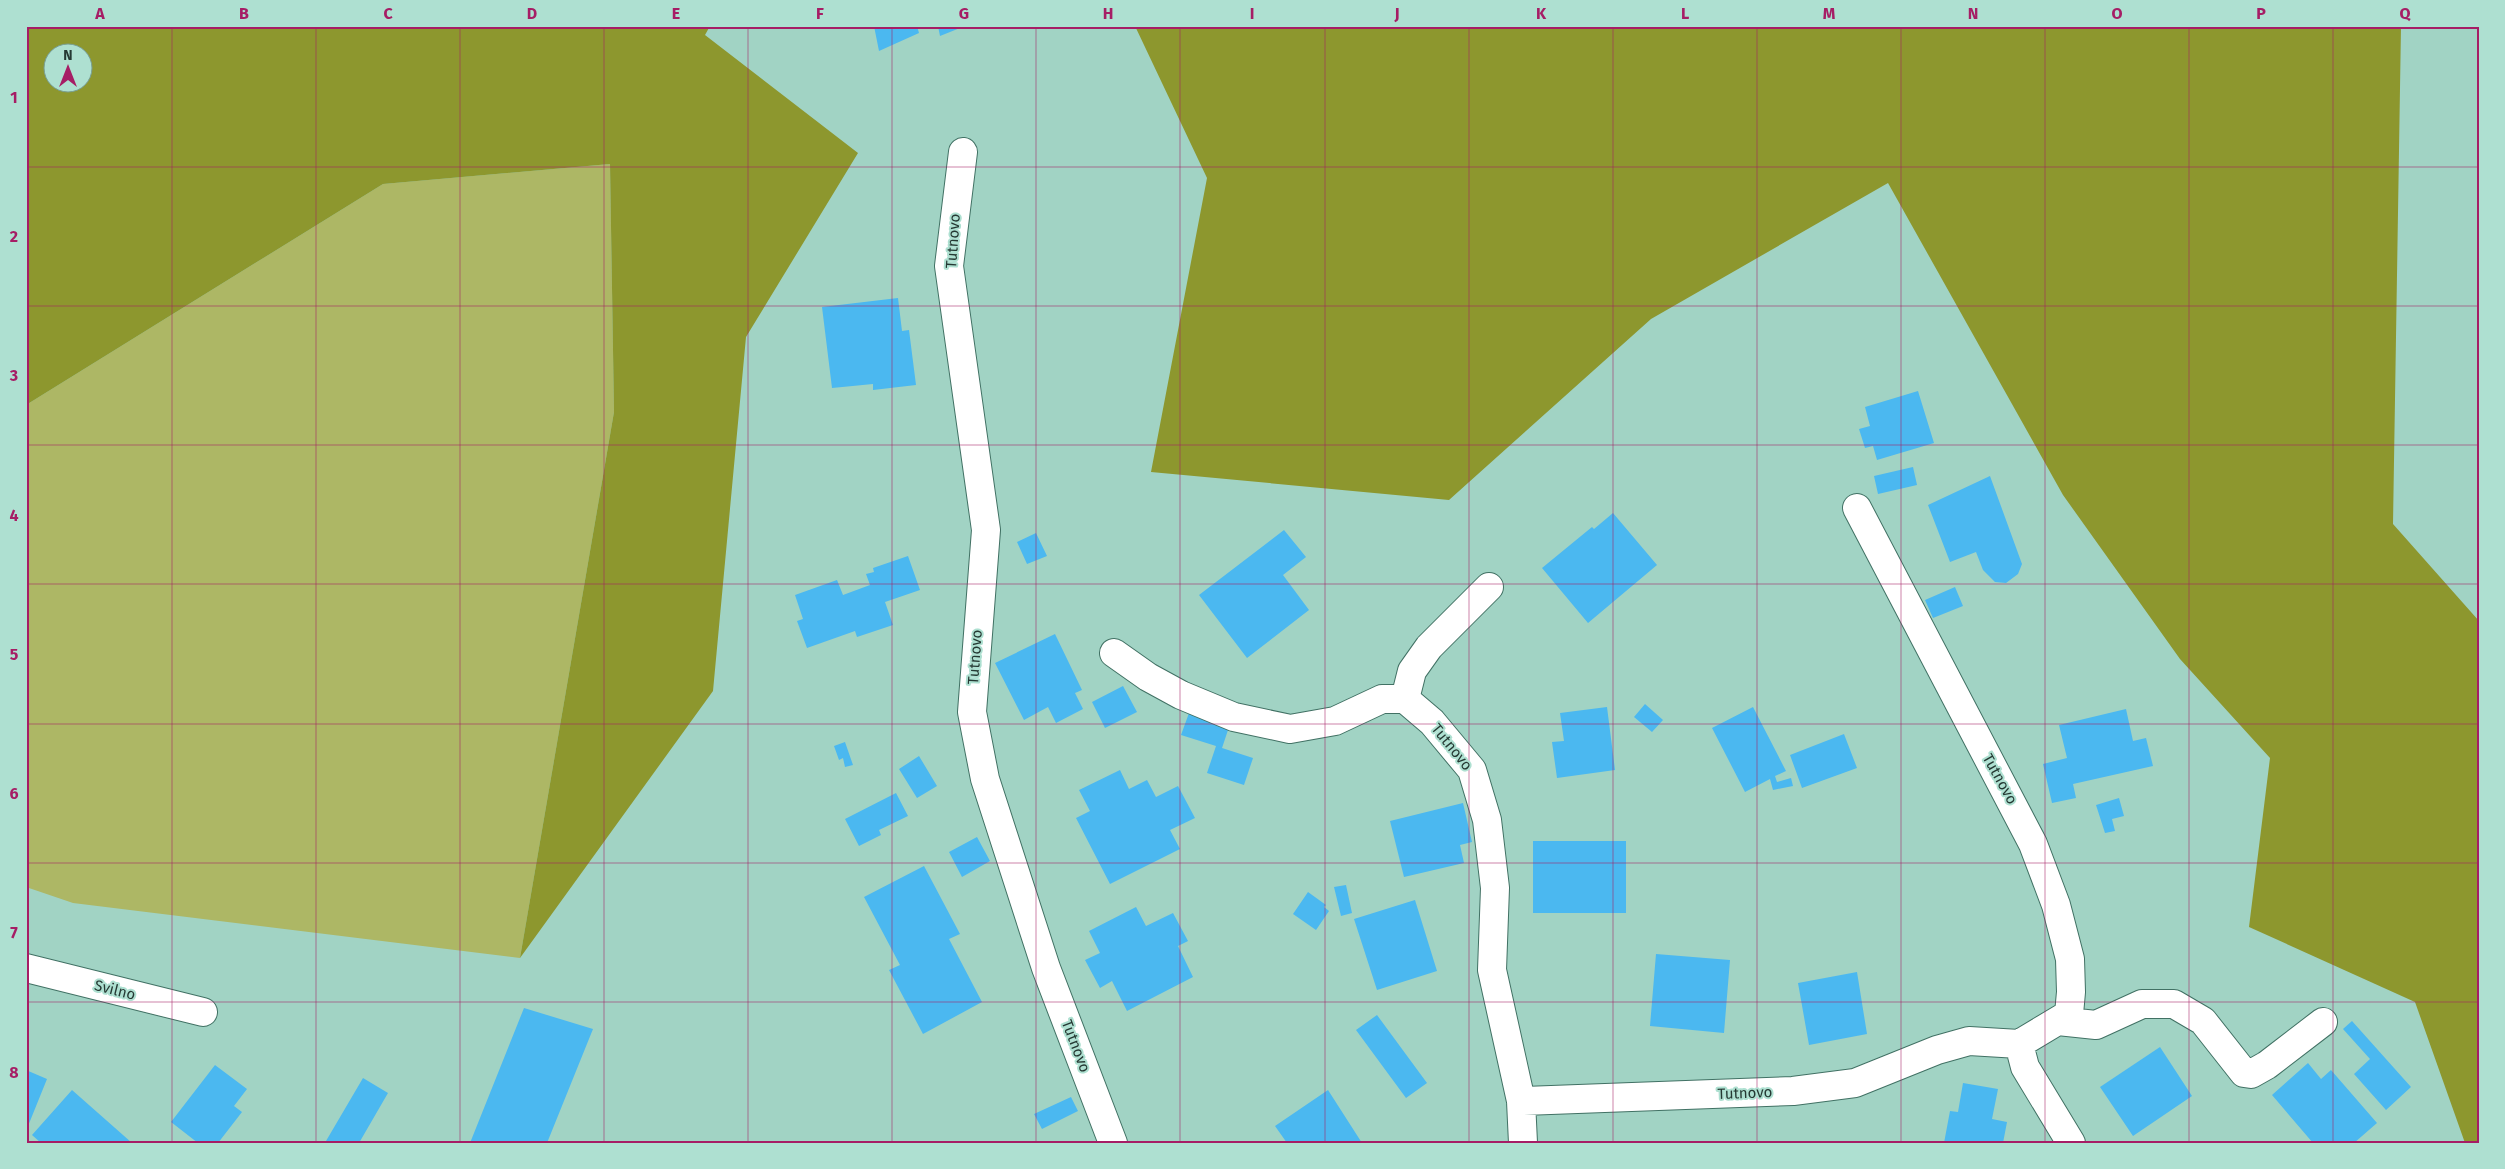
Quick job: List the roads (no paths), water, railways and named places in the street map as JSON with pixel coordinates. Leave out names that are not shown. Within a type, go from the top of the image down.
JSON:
[{"type":"street","name":"Tutnovo","points":[[963,152],[949,266],[986,530],[972,712],[984,779],[1046,968],[1113,1143]]},
{"type":"street","name":"Tutnovo","points":[[1521,1101],[1793,1092],[1855,1083],[1937,1050],[1969,1041],[2019,1044],[2069,1014],[2071,992],[2070,959],[2056,905],[2033,844],[1857,508]]},
{"type":"street","points":[[1114,653],[1148,677],[1181,695],[1234,718],[1290,729],[1335,721],[1382,699],[1405,699],[1412,671],[1429,647],[1489,587]]},
{"type":"street","name":"Tutnovo","points":[[1405,699],[1432,722],[1472,770],[1487,820],[1495,888],[1492,970],[1521,1101],[1523,1143]]},
{"type":"street","name":"Svilno","points":[[26,968],[203,1012]]},
{"type":"street","points":[[2058,1021],[2096,1024],[2142,1004],[2174,1004],[2203,1021],[2244,1073],[2251,1074],[2323,1022]]},
{"type":"street","points":[[2019,1044],[2026,1067],[2070,1143]]}]
